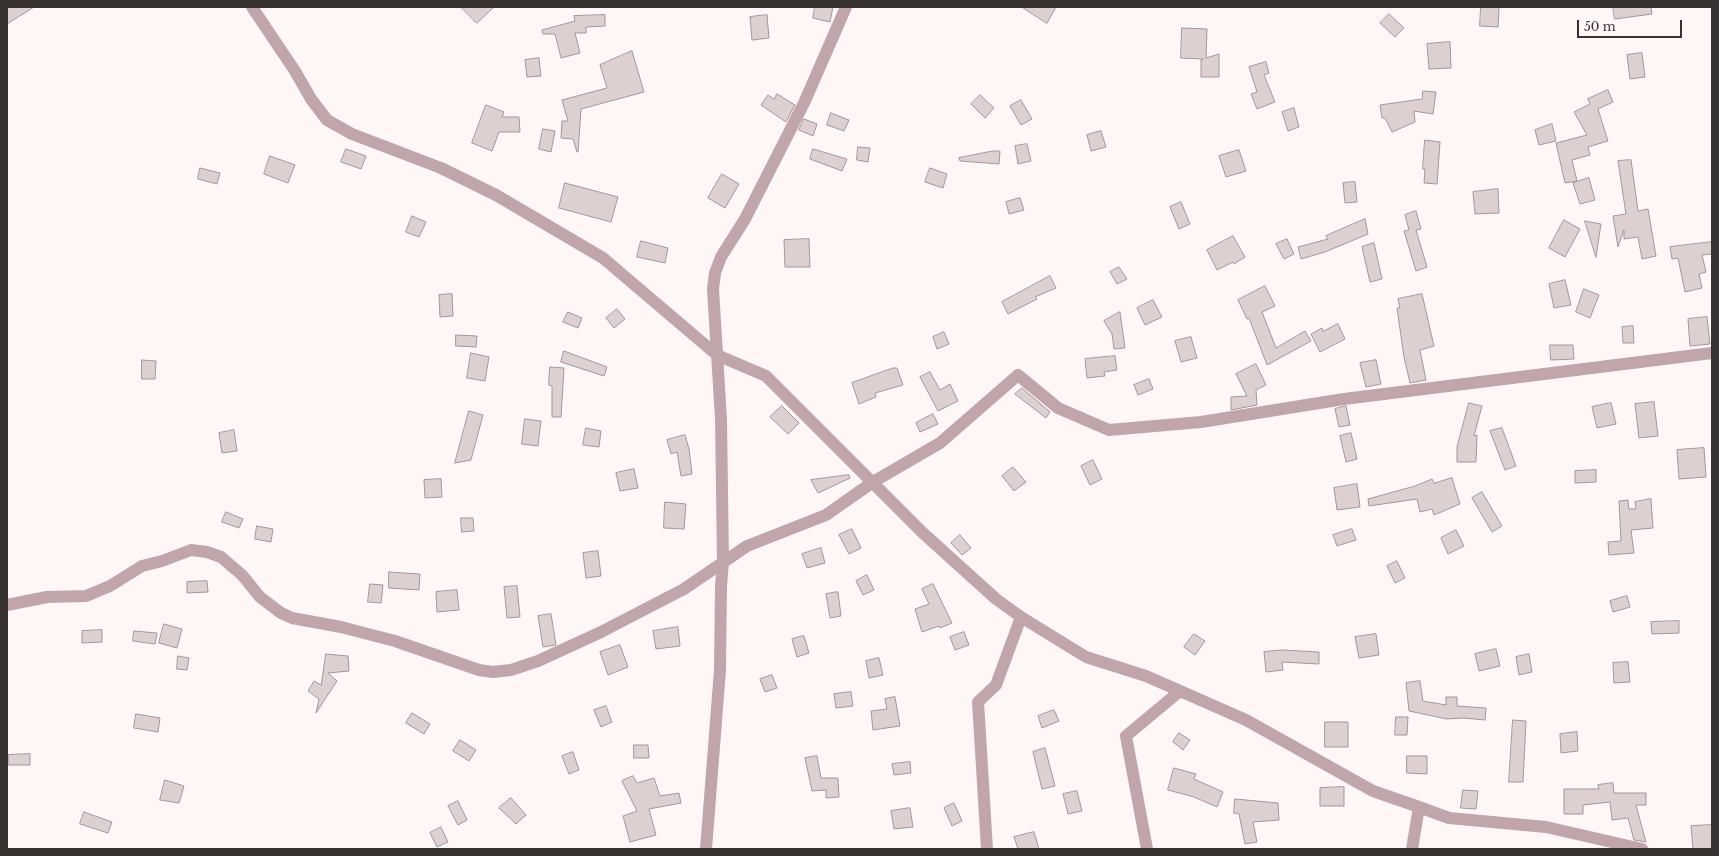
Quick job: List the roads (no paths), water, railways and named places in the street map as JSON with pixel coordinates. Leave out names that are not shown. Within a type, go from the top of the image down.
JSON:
[{"type":"street","points":[[252,7],[295,71],[311,99],[327,120],[352,134],[441,168],[496,195],[603,258],[717,355],[766,376],[923,533],[996,599],[1020,617],[1086,657],[1146,676],[1246,720],[1373,791],[1449,818],[1546,827],[1642,849]]},
{"type":"street","points":[[706,849],[720,670],[721,586],[723,562],[721,419],[713,289],[714,273],[721,257],[745,219],[804,102],[846,7]]},
{"type":"street","points":[[7,605],[47,597],[86,596],[110,586],[142,566],[162,562],[191,550],[207,552],[221,557],[242,575],[260,598],[292,618],[341,627],[395,641],[479,670],[493,672],[511,670],[538,661],[601,632],[684,588],[747,546],[826,515],[873,482],[940,443],[1018,375],[1058,408],[1109,430],[1201,422],[1344,399],[1712,353]]},
{"type":"street","points":[[987,849],[978,702],[996,685],[1020,617]]},
{"type":"street","points":[[1147,849],[1126,736],[1180,691]]},
{"type":"street","points":[[1412,849],[1419,807]]}]
